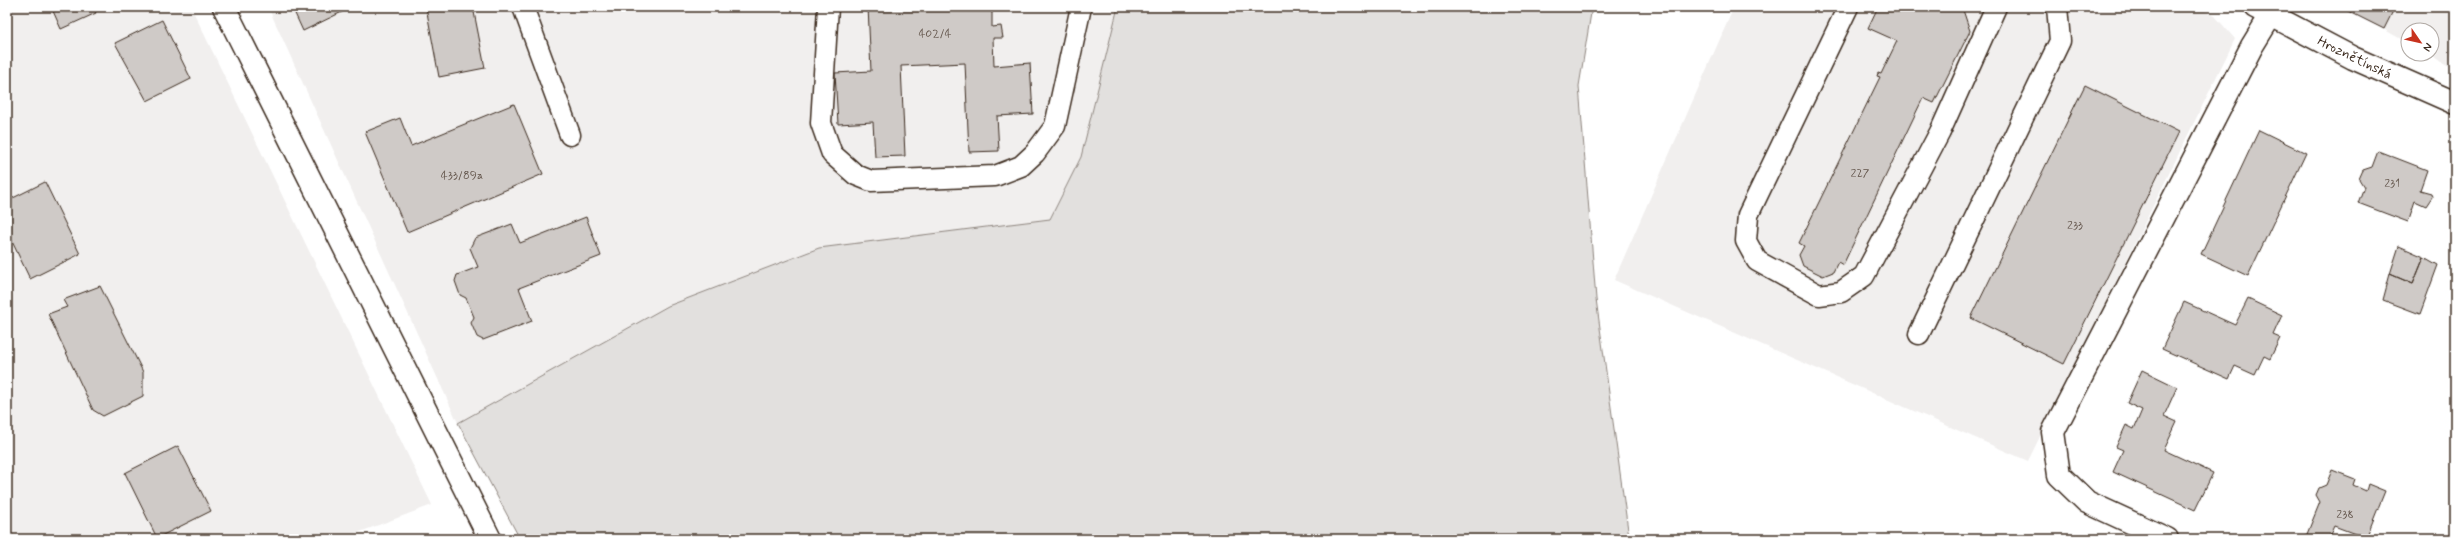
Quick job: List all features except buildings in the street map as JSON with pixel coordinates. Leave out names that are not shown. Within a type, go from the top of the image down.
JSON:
[{"type":"street","points":[[224,7],[490,539]]},
{"type":"street","points":[[2167,539],[2086,502],[2059,475],[2053,432],[2252,46],[2264,11]]},
{"type":"street","name":"Hroznětínská","points":[[2264,11],[2353,58],[2455,103]]},
{"type":"lane","points":[[523,7],[570,135]]},
{"type":"lane","points":[[828,7],[821,123],[832,154],[856,175],[871,181],[995,176],[1021,166],[1035,153],[1055,126],[1081,7]]},
{"type":"lane","points":[[1848,7],[1748,215],[1746,241],[1757,261],[1819,295],[1842,292],[1864,276],[1940,132],[1996,7]]},
{"type":"lane","points":[[1919,334],[2060,41],[2058,7]]},
{"type":"shaded area","points":[[7,7],[191,7],[432,505],[341,539],[7,539]]},
{"type":"shaded area","points":[[268,7],[1118,7],[1081,157],[1050,219],[818,248],[668,306],[458,423]]},
{"type":"shaded area","points":[[1118,7],[1592,7],[1579,86],[1596,299],[1628,530],[1632,539],[520,539],[458,423],[668,306],[819,248],[1050,219],[1081,157]]},
{"type":"shaded area","points":[[1734,7],[2197,7],[2215,16],[2235,39],[2028,461],[1614,280]]},
{"type":"shaded area","points":[[2344,7],[2455,7],[2455,35],[2449,66],[2440,61],[2440,22],[2400,22],[2400,38]]}]
